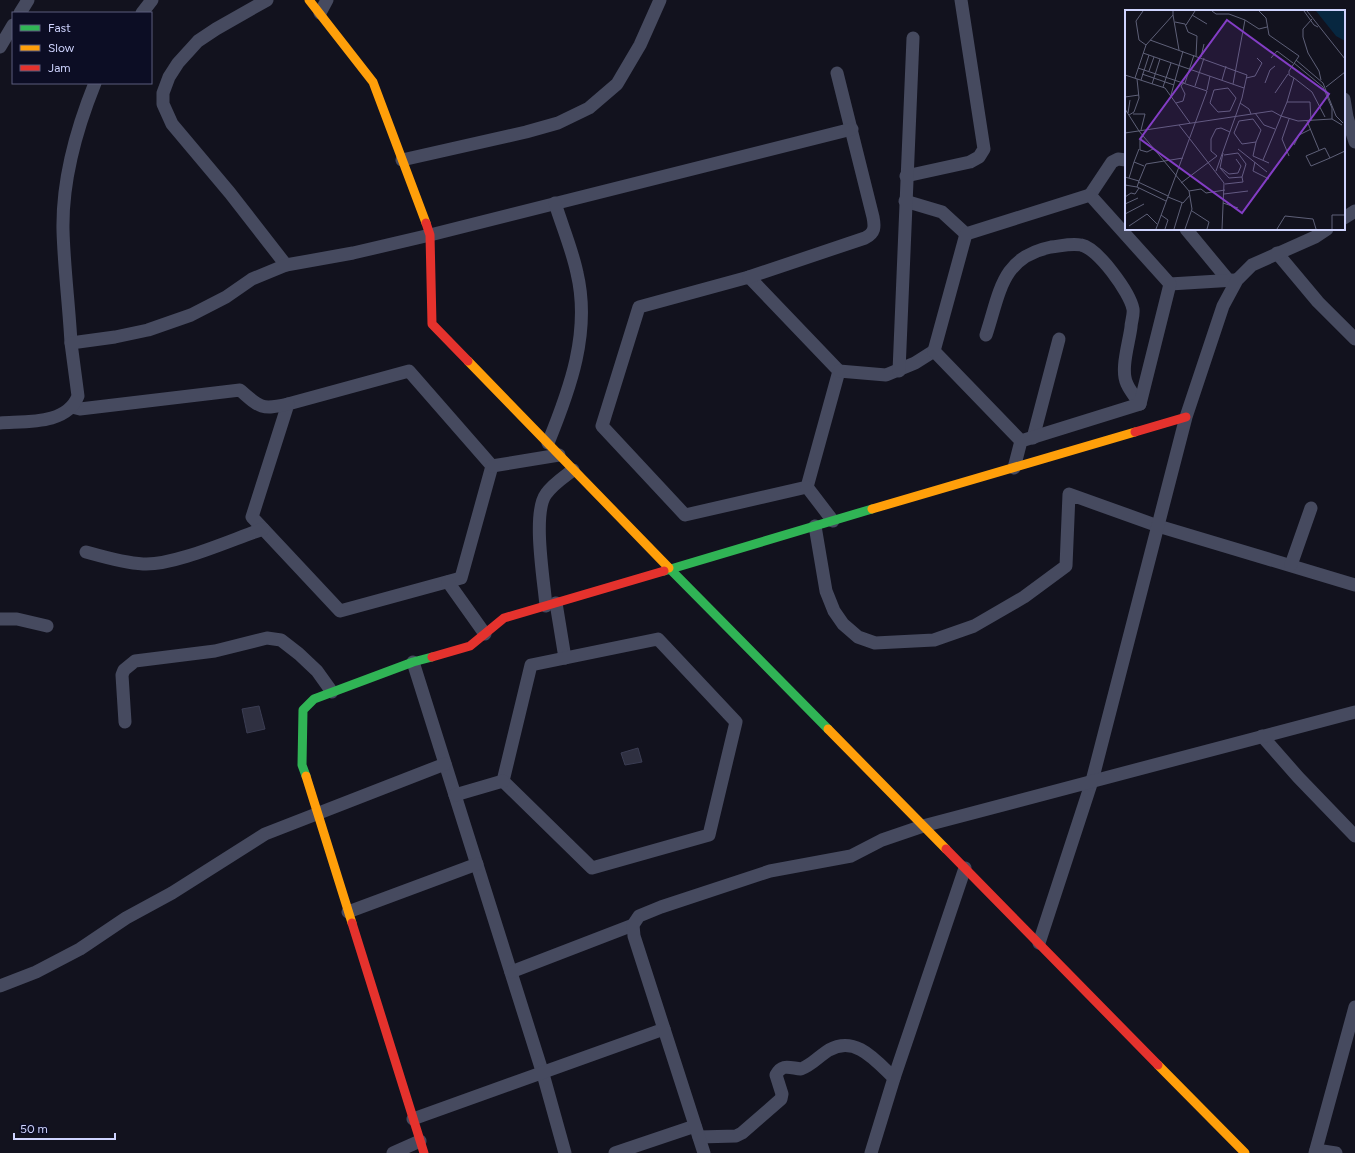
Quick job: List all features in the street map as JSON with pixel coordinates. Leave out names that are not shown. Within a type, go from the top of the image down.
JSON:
[{"type":"street","points":[[21,12],[28,0]]},
{"type":"street","points":[[143,12],[152,0]]},
{"type":"street","points":[[267,0],[216,29],[198,42],[178,63],[169,77],[163,93],[163,104],[172,124],[230,193],[286,265]]},
{"type":"street","points":[[309,0],[373,82],[430,235],[432,324],[670,569],[1246,1153]]},
{"type":"street","points":[[320,13],[327,0]]},
{"type":"street","points":[[402,160],[558,123],[589,108],[617,84],[640,45],[660,0]]},
{"type":"street","points":[[906,176],[970,162],[979,157],[984,149],[961,0]]},
{"type":"street","points":[[0,47],[12,27]]},
{"type":"street","points":[[899,371],[913,38]]},
{"type":"street","points":[[807,486],[685,514],[602,426],[639,307],[749,277],[871,235],[875,229],[875,223],[837,73]]},
{"type":"street","points":[[0,423],[50,419],[60,415],[72,407],[78,396],[71,343],[63,230],[67,175],[78,128],[95,84]]},
{"type":"street","points":[[1345,105],[1347,117],[1355,142]]},
{"type":"street","points":[[71,343],[115,337],[148,330],[191,315],[226,298],[252,279],[286,265],[353,253],[430,235],[852,129]]},
{"type":"street","points":[[966,234],[1090,195],[1112,162],[1118,159],[1125,160]]},
{"type":"street","points":[[1090,195],[1170,284]]},
{"type":"street","points":[[905,202],[942,212],[966,234]]},
{"type":"street","points":[[548,443],[567,395],[578,350],[583,311],[577,273],[555,203]]},
{"type":"street","points":[[1345,217],[1355,211]]},
{"type":"street","points":[[1187,230],[1233,281]]},
{"type":"street","points":[[1039,943],[1092,781],[1186,417],[1223,306],[1233,281],[1252,265],[1276,254],[1311,233],[1323,230]]},
{"type":"street","points":[[749,277],[839,371],[886,375],[899,371],[934,351],[966,234]]},
{"type":"street","points":[[986,335],[1004,281],[1017,261],[1038,250],[1069,244],[1082,245],[1096,253],[1113,274],[1133,310],[1124,372],[1126,383],[1140,404]]},
{"type":"street","points":[[1276,254],[1318,302],[1355,339]]},
{"type":"street","points":[[1170,284],[1233,281]]},
{"type":"street","points":[[1140,404],[1170,284]]},
{"type":"street","points":[[1014,468],[1027,440],[1059,340]]},
{"type":"street","points":[[934,351],[1027,440]]},
{"type":"street","points":[[807,486],[839,371]]},
{"type":"street","points":[[72,407],[80,409],[240,390],[255,403],[269,408],[409,372],[492,466]]},
{"type":"street","points":[[288,404],[252,517],[340,611],[461,578],[492,466]]},
{"type":"street","points":[[1027,440],[1140,404]]},
{"type":"street","points":[[393,1153],[422,1147],[302,765],[303,710],[314,699],[413,662],[470,646],[504,618],[1186,417]]},
{"type":"street","points":[[492,466],[559,454]]},
{"type":"street","points":[[565,658],[551,604],[540,532],[540,509],[545,495],[556,483],[573,470]]},
{"type":"street","points":[[807,486],[833,521]]},
{"type":"street","points":[[815,526],[826,591],[834,612],[843,624],[858,637],[875,643],[934,640],[974,626],[1024,597],[1066,566],[1069,494],[1158,526],[1355,585]]},
{"type":"street","points":[[1291,566],[1311,508]]},
{"type":"street","points":[[86,552],[144,565],[172,560],[197,553],[263,529]]},
{"type":"street","points":[[448,582],[485,634]]},
{"type":"street","points":[[0,619],[16,619],[47,626]]},
{"type":"street","points":[[125,722],[122,675],[124,670],[135,661],[215,651],[267,638],[281,640],[299,654],[317,671],[332,692]]},
{"type":"street","points":[[658,639],[736,722],[709,835],[592,868],[503,781],[531,665],[658,639]]},
{"type":"street","points":[[413,662],[543,1074],[565,1153]]},
{"type":"street","points":[[511,972],[633,925],[639,916],[661,907],[770,871],[851,856],[882,840],[923,826],[1355,712]]},
{"type":"street","points":[[1262,736],[1298,777],[1355,836]]},
{"type":"street","points":[[0,986],[36,972],[80,949],[126,918],[172,893],[265,834],[445,764]]},
{"type":"street","points":[[455,795],[503,781]]},
{"type":"street","points":[[348,912],[477,864]]},
{"type":"street","points":[[871,1153],[894,1078],[965,868]]},
{"type":"street","points":[[633,925],[634,936],[704,1153]]},
{"type":"street","points":[[1336,1153],[1316,1151],[1355,1007]]},
{"type":"street","points":[[413,1119],[543,1074],[664,1029]]},
{"type":"street","points":[[615,1153],[697,1131],[736,1136],[742,1133],[781,1099],[782,1094],[776,1075],[778,1070],[782,1067],[788,1066],[801,1069],[830,1050],[840,1046],[852,1046],[866,1052],[894,1078]]},
{"type":"building","points":[[259,706],[265,729],[247,733],[242,709]]},
{"type":"building","points":[[638,748],[642,762],[625,765],[621,753]]},
{"type":"traffic: fast","points":[[664,571],[872,509]]},
{"type":"traffic: fast","points":[[669,568],[828,729]]},
{"type":"traffic: fast","points":[[306,776],[302,765],[303,710],[314,699],[413,662],[432,657]]},
{"type":"traffic: slow","points":[[309,0],[373,82],[426,223]]},
{"type":"traffic: slow","points":[[468,361],[669,568]]},
{"type":"traffic: slow","points":[[872,509],[1135,432]]},
{"type":"traffic: slow","points":[[828,729],[946,849]]},
{"type":"traffic: slow","points":[[306,776],[352,923]]},
{"type":"traffic: slow","points":[[1158,1065],[1245,1153]]},
{"type":"traffic: jam","points":[[426,223],[430,235],[432,324],[468,361]]},
{"type":"traffic: jam","points":[[1135,432],[1186,417]]},
{"type":"traffic: jam","points":[[432,657],[470,646],[504,618],[664,571]]},
{"type":"traffic: jam","points":[[946,849],[1158,1065]]},
{"type":"traffic: jam","points":[[352,923],[424,1153]]}]
